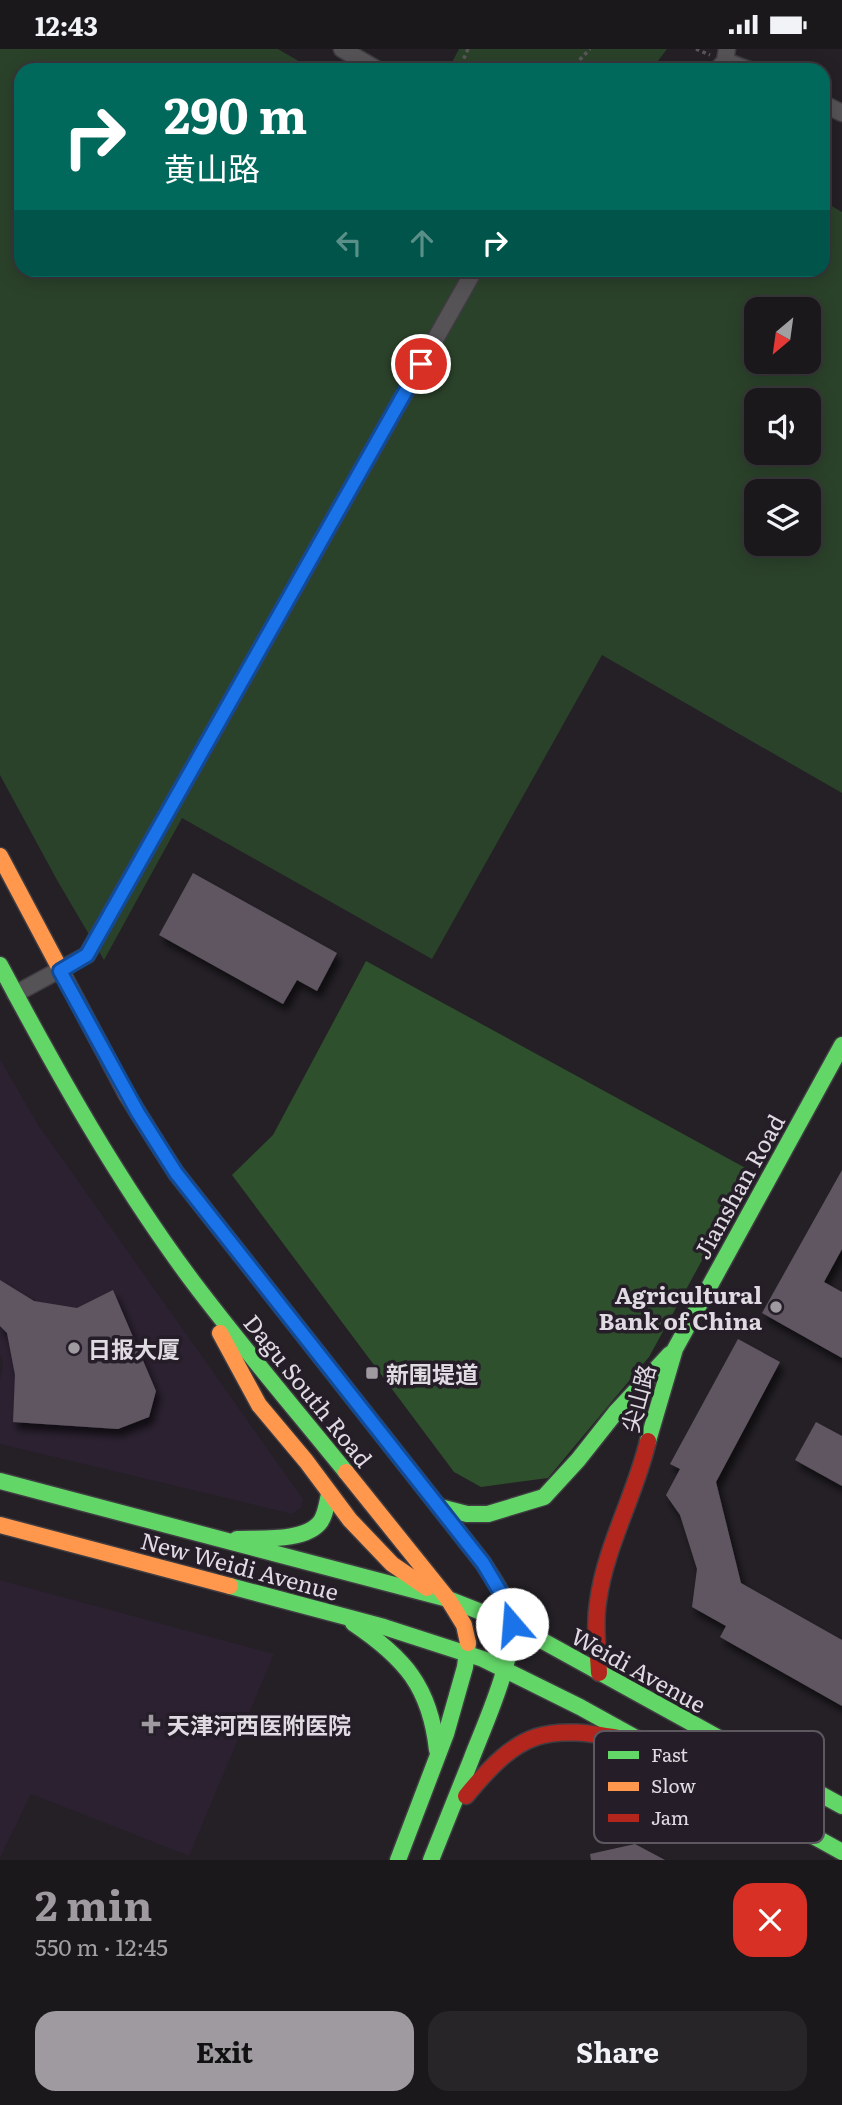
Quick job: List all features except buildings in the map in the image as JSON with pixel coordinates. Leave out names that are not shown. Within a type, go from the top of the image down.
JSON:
[{"type":"main road","name":"Dagu South Road","points":[[0,856],[138,1113],[176,1173],[483,1563],[508,1607],[512,1624],[504,1669],[431,1860]]},
{"type":"main road","name":"Dagu South Road","points":[[0,965],[93,1131],[145,1214],[193,1282],[448,1599],[464,1624],[468,1654],[438,1762],[398,1860]]},
{"type":"main road","name":"Jianshan Road","points":[[675,1349],[842,1045]]},
{"type":"main road","points":[[193,1282],[253,1396],[305,1459],[329,1494],[379,1554],[403,1575],[448,1599]]},
{"type":"main road","name":"尖山路","points":[[440,1507],[467,1514],[488,1514],[544,1497],[579,1459],[615,1412],[675,1349]]},
{"type":"main road","name":"尖山路","points":[[599,1673],[597,1605],[603,1574],[642,1467],[656,1405],[675,1349]]},
{"type":"main road","name":"New Weidi Avenue","points":[[0,1481],[448,1599]]},
{"type":"main road","points":[[221,1539],[305,1533],[320,1523],[327,1509],[329,1494]]},
{"type":"main road","name":"New Weidi Avenue","points":[[0,1525],[342,1617],[468,1654]]},
{"type":"main road","name":"Weidi Avenue","points":[[448,1599],[512,1624],[705,1731]]},
{"type":"main road","points":[[342,1617],[382,1642],[411,1671],[428,1700],[433,1717],[438,1762]]},
{"type":"main road","points":[[468,1654],[504,1669],[621,1731]]},
{"type":"main road","points":[[446,1822],[504,1752],[536,1735],[568,1729],[594,1733]]},
{"type":"main road","name":"Weidi Avenue","points":[[824,1796],[842,1806]]},
{"type":"main road","points":[[824,1842],[842,1852]]},
{"type":"street","points":[[341,49],[366,63]]},
{"type":"street","points":[[15,993],[87,955],[469,277]]},
{"type":"path","points":[[577,63],[590,49]]},
{"type":"shaded area","points":[[0,1059],[37,1123],[303,1499],[301,1508],[292,1514],[0,1444],[0,1380],[3,1362],[0,1355]]},
{"type":"shaded area","name":"天津河西医附医院","points":[[0,1580],[274,1654],[189,1856],[31,1794],[0,1858]]},
{"type":"green space","points":[[0,49],[278,49],[302,63],[14,63],[14,277],[830,277],[830,205],[842,212],[842,793],[602,655],[432,959],[182,818],[104,960],[0,775]]},
{"type":"green space","points":[[459,49],[667,49],[656,63],[452,63]]},
{"type":"green space","points":[[366,961],[751,1171],[649,1357],[548,1478],[481,1487],[454,1472],[232,1175],[273,1135]]},
{"type":"traffic: fast","points":[[0,965],[90,1127],[140,1206],[230,1330],[346,1472]]},
{"type":"traffic: fast","points":[[648,1441],[675,1349],[842,1045]]},
{"type":"traffic: fast","points":[[155,1140],[176,1173],[483,1563],[508,1608],[511,1631],[509,1649],[499,1688],[431,1860]]},
{"type":"traffic: fast","points":[[440,1507],[467,1514],[488,1514],[544,1497],[616,1412],[670,1354]]},
{"type":"traffic: fast","points":[[0,1481],[448,1599],[512,1624],[706,1731]]},
{"type":"traffic: fast","points":[[237,1539],[305,1533],[321,1521],[329,1494]]},
{"type":"traffic: fast","points":[[230,1586],[384,1627],[483,1659],[623,1731]]},
{"type":"traffic: fast","points":[[353,1623],[387,1649],[412,1676],[428,1709],[437,1750]]},
{"type":"traffic: fast","points":[[398,1860],[446,1734],[465,1667],[468,1643]]},
{"type":"traffic: fast","points":[[824,1796],[842,1806]]},
{"type":"traffic: fast","points":[[824,1842],[842,1852]]},
{"type":"traffic: slow","points":[[0,856],[127,1095],[155,1140]]},
{"type":"traffic: slow","points":[[220,1333],[259,1405],[306,1461],[350,1520],[392,1564],[427,1588]]},
{"type":"traffic: slow","points":[[346,1472],[448,1599],[464,1625],[468,1643]]},
{"type":"traffic: slow","points":[[0,1525],[230,1586]]},
{"type":"traffic: jam","points":[[599,1673],[596,1620],[602,1582],[613,1541],[636,1482],[648,1441]]},
{"type":"traffic: jam","points":[[466,1796],[485,1774],[520,1745],[555,1733],[594,1734]]},
{"type":"place","name":"Agricultural Bank of China","points":[[776,1307]]},
{"type":"place","name":"日报大厦","points":[[74,1348]]},
{"type":"place","name":"新围堤道","points":[[372,1373]]},
{"type":"place","name":"天津河西医附医院","points":[[151,1724]]},
{"type":"route","points":[[421,364],[87,955],[60,971],[138,1113],[176,1173],[483,1563],[505,1600],[512,1624]]}]
